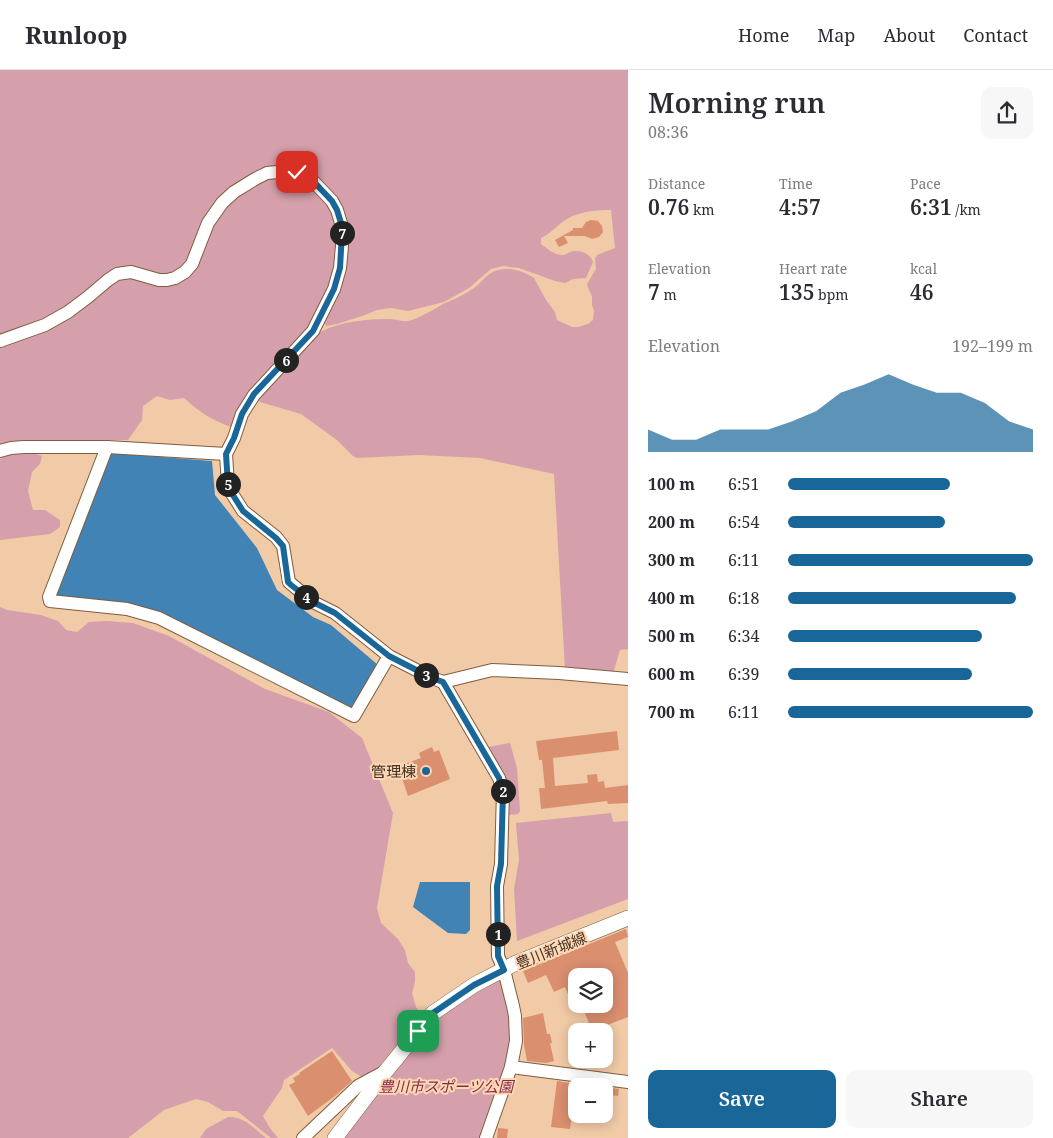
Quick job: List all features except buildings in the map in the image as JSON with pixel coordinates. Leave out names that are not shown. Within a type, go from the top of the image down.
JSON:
[{"type":"main road","name":"豊川新城線","points":[[335,1138],[433,1013],[474,985],[514,964],[628,918]]},
{"type":"street","points":[[0,341],[45,325],[68,312],[117,274],[131,272],[159,280],[175,278],[185,272],[192,264],[208,223],[222,203],[234,192],[267,173],[288,171],[303,175],[314,182],[332,201],[337,210],[341,223],[342,246],[340,268],[334,289],[313,331],[254,394],[242,414],[226,454],[228,485],[231,492],[243,511],[283,546],[288,582],[313,602],[335,613],[389,656],[443,682],[492,670],[628,679]]},
{"type":"street","points":[[0,452],[11,448],[24,447],[107,447],[226,454]]},
{"type":"street","points":[[107,447],[49,597],[50,601],[127,609],[159,618],[354,716],[389,656]]},
{"type":"street","points":[[443,682],[499,778],[503,791],[501,864],[497,886],[498,956],[504,970],[515,1016],[516,1041],[511,1067],[486,1138]]},
{"type":"street","points":[[511,1067],[628,1082]]},
{"type":"street","points":[[303,1138],[358,1086],[386,1071]]},
{"type":"green space","points":[[0,70],[628,70],[628,649],[620,650],[613,674],[565,670],[554,474],[480,458],[419,455],[357,458],[337,440],[301,414],[260,402],[257,398],[315,335],[341,324],[360,321],[412,320],[466,293],[489,275],[501,269],[519,271],[534,278],[555,312],[557,320],[572,327],[588,324],[593,320],[594,311],[592,296],[587,284],[596,269],[595,259],[597,255],[615,248],[611,210],[600,210],[572,216],[541,238],[541,244],[557,254],[564,255],[577,251],[584,252],[589,256],[593,262],[586,278],[573,279],[565,283],[519,268],[503,266],[491,269],[469,288],[444,302],[408,311],[391,308],[377,310],[326,326],[323,319],[337,288],[339,206],[286,168],[232,190],[188,264],[170,277],[132,268],[64,310],[0,338]]},
{"type":"green space","points":[[290,175],[304,180],[329,202],[339,231],[331,287],[311,326],[234,428],[207,416],[184,398],[170,400],[157,396],[143,406],[142,420],[128,440],[97,440],[71,444],[0,447],[0,345],[123,276],[179,280],[211,224],[225,204],[258,180]]},
{"type":"green space","points":[[25,450],[42,456],[40,464],[32,472],[28,491],[33,510],[45,510],[60,520],[60,527],[50,534],[0,540],[0,459]]},
{"type":"green space","points":[[0,607],[7,610],[41,615],[58,621],[66,630],[77,632],[89,622],[107,621],[133,623],[169,636],[265,689],[329,712],[362,738],[393,813],[377,908],[381,923],[398,939],[405,950],[408,963],[415,972],[412,993],[416,1007],[421,1015],[379,1067],[362,1077],[352,1071],[332,1048],[284,1080],[282,1088],[263,1116],[278,1138],[271,1138],[237,1111],[223,1111],[208,1102],[196,1099],[164,1110],[128,1138],[0,1138]]},
{"type":"green space","points":[[510,743],[517,768],[520,811],[518,814],[508,815],[488,747]]},
{"type":"green space","points":[[611,813],[613,822],[628,821],[628,899],[517,941],[514,889],[519,860],[516,823]]},
{"type":"green space","name":"豊川市スポーツ公園","points":[[501,976],[511,1015],[509,1062],[482,1138],[341,1138],[422,1034],[451,1009]]},
{"type":"green space","points":[[228,1117],[244,1121],[266,1138],[200,1138],[206,1129]]},
{"type":"water","points":[[110,453],[212,461],[215,495],[257,548],[277,590],[313,617],[331,625],[378,665],[349,712],[168,618],[53,598]]},
{"type":"water","points":[[420,882],[470,882],[470,930],[466,934],[448,933],[413,907]]},
{"type":"place","name":"管理棟","points":[[426,771]]},
{"type":"route","points":[[297,172],[314,182],[332,201],[337,210],[342,232],[340,268],[334,289],[313,331],[254,394],[242,414],[226,454],[228,485],[243,511],[283,546],[288,582],[291,585],[313,602],[335,613],[389,656],[443,682],[499,778],[503,791],[501,864],[497,886],[498,956],[504,970],[474,985],[433,1013],[418,1031]]}]
